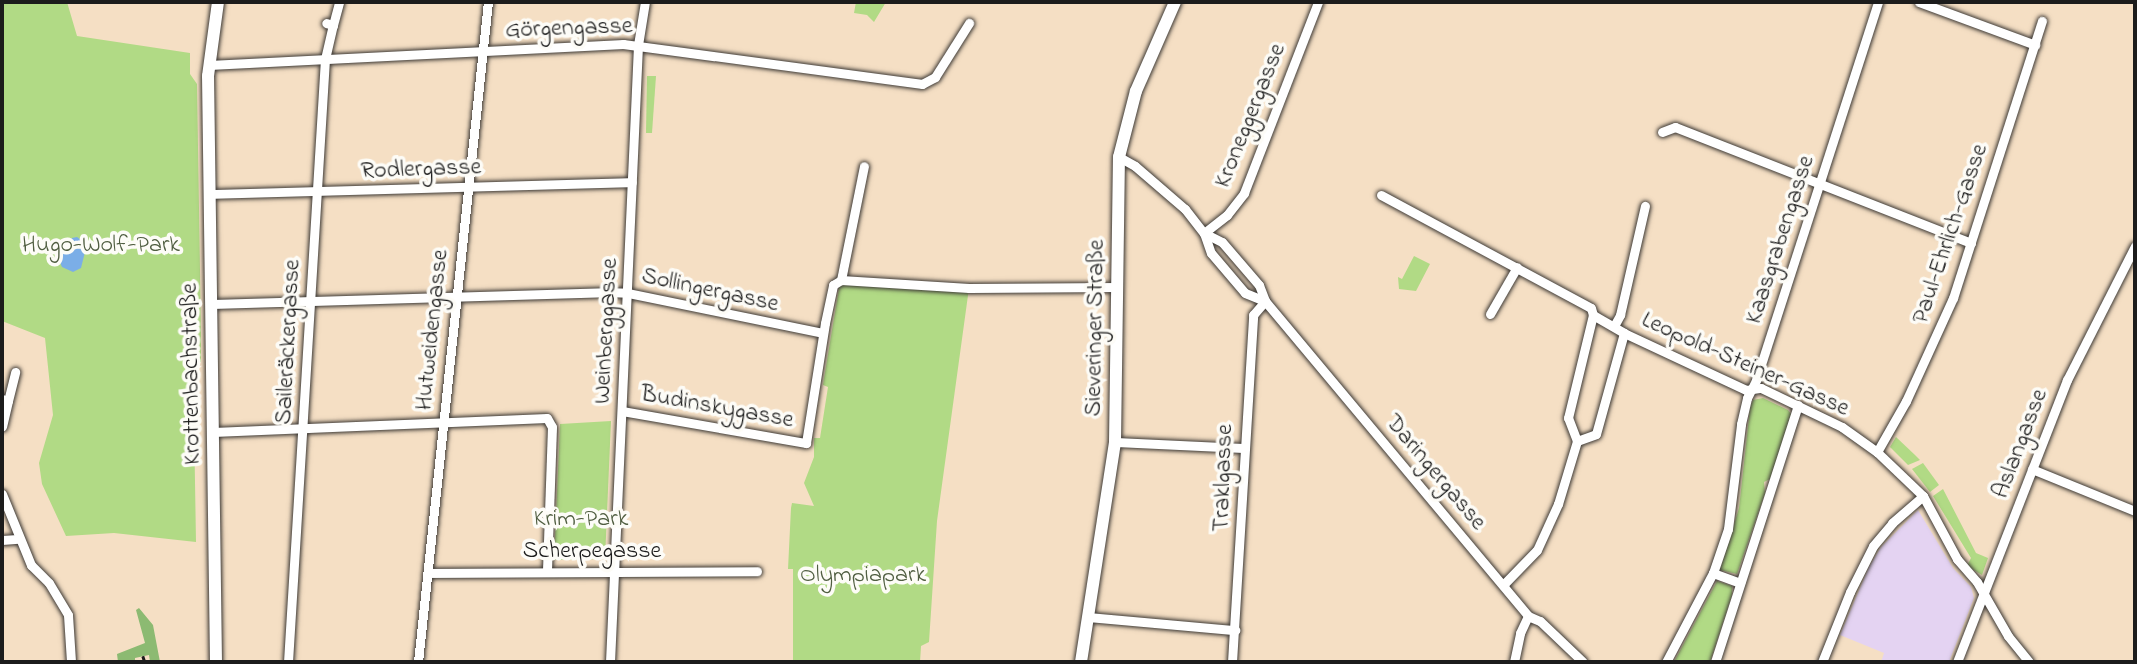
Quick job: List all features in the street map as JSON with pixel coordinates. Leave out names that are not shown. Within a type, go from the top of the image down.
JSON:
[{"type":"main road","name":"Krottenbachstraße","points":[[216,662],[209,65],[218,2]]},
{"type":"main road","name":"Sieveringer Straße","points":[[1081,662],[1115,442],[1119,157],[1136,91],[1175,2]]},
{"type":"street","name":"Saileräckergasse","points":[[288,662],[325,59],[329,24],[339,2]]},
{"type":"street","name":"Hutweidengasse","points":[[418,662],[466,188],[488,2]]},
{"type":"street","name":"Weinberggasse","points":[[610,662],[638,45],[645,2]]},
{"type":"street","name":"Kroneggergasse","points":[[1205,233],[1227,215],[1244,193],[1318,2]]},
{"type":"street","name":"Kaasgrabengasse","points":[[1666,662],[1713,573],[1728,529],[1741,424],[1747,398],[1753,389],[1878,2]]},
{"type":"street","points":[[1919,2],[2035,45]]},
{"type":"street","name":"Paul-Ehrlich-Gasse","points":[[1878,452],[1931,351],[1971,243],[2042,21]]},
{"type":"street","name":"Görgengasse","points":[[209,65],[484,50],[638,45],[915,84],[928,82],[935,77],[969,23]]},
{"type":"street","points":[[1662,132],[1675,127],[1971,243]]},
{"type":"street","name":"Daringergasse","points":[[1119,157],[1185,209],[1205,233],[1222,242],[1259,285],[1265,301],[1528,616],[1540,621],[1583,662]]},
{"type":"street","points":[[841,280],[864,166]]},
{"type":"street","name":"Rodlergasse","points":[[210,194],[632,183]]},
{"type":"street","name":"Leopold-Steiner-Gasse","points":[[1381,195],[1591,308],[1593,315],[1623,333],[1746,390],[1761,388],[1798,405],[1842,427],[1878,452],[1923,496],[1956,559],[1984,594],[2008,636],[2029,662]]},
{"type":"street","points":[[1614,326],[1620,315],[1645,206]]},
{"type":"street","name":"Daringergasse","points":[[1205,233],[1211,253],[1245,292],[1265,301]]},
{"type":"street","name":"Aslangasse","points":[[1957,662],[2067,380],[2135,246]]},
{"type":"street","points":[[1490,314],[1517,267]]},
{"type":"street","points":[[823,333],[833,285],[841,280],[969,288],[1118,287]]},
{"type":"street","name":"Sollingergasse","points":[[212,304],[628,293],[823,333]]},
{"type":"street","name":"Traklgasse","points":[[1233,662],[1253,315],[1265,301]]},
{"type":"street","points":[[1504,584],[1545,538],[1577,441],[1568,418],[1593,315]]},
{"type":"street","name":"Budinskygasse","points":[[622,411],[806,443],[823,333]]},
{"type":"street","points":[[1577,441],[1596,434],[1623,333]]},
{"type":"street","points":[[2,426],[5,400],[15,372]]},
{"type":"street","points":[[1715,662],[1798,405]]},
{"type":"street","points":[[213,432],[544,417],[552,427],[547,571]]},
{"type":"street","points":[[1115,442],[1244,448]]},
{"type":"street","points":[[2032,469],[2135,512]]},
{"type":"street","points":[[2,494],[14,521],[18,539],[31,565],[49,583],[68,615],[71,662]]},
{"type":"street","points":[[1822,662],[1850,592],[1873,546],[1892,523],[1923,496]]},
{"type":"street","points":[[2,540],[18,539]]},
{"type":"street","name":"Scherpegasse","points":[[428,573],[758,571]]},
{"type":"street","points":[[1713,573],[1740,583]]},
{"type":"street","points":[[1514,662],[1520,633],[1528,616]]},
{"type":"street","points":[[1087,617],[1235,630]]},
{"type":"shaded area","points":[[1918,510],[1953,568],[1971,587],[1974,598],[1949,662],[1881,662],[1884,653],[1840,635],[1869,567],[1881,547]]},
{"type":"green space","name":"Hugo-Wolf-Park","points":[[2,2],[67,2],[77,36],[190,53],[190,74],[197,84],[201,333],[201,362],[193,361],[196,542],[114,533],[66,536],[42,484],[39,463],[53,415],[45,338],[2,321]]},
{"type":"green space","points":[[856,2],[886,2],[874,22],[867,15],[854,13]]},
{"type":"green space","points":[[647,76],[656,76],[652,133],[646,133]]},
{"type":"green space","points":[[1414,256],[1430,264],[1416,291],[1399,289],[1398,277],[1402,279]]},
{"type":"green space","name":"Olympiapark","points":[[844,280],[969,288],[937,521],[929,642],[921,646],[920,662],[793,662],[793,569],[788,569],[791,508],[792,503],[814,506],[804,483],[814,457],[814,438],[820,438],[828,387],[823,385],[824,378],[839,288]]},
{"type":"green space","points":[[1763,398],[1791,414],[1770,479],[1764,482],[1765,493],[1737,574],[1720,570],[1739,508],[1750,408],[1753,400]]},
{"type":"green space","name":"Krim-Park","points":[[611,421],[605,559],[554,560],[560,424]]},
{"type":"green space","points":[[1896,437],[1920,460],[1908,465],[1890,447]]},
{"type":"green space","points":[[1923,463],[1939,485],[1930,492],[1912,469]]},
{"type":"green space","points":[[1943,489],[1976,553],[1988,558],[1982,575],[1967,566],[1971,558],[1933,496]]},
{"type":"green space","points":[[1717,581],[1732,586],[1732,595],[1710,662],[1674,662]]},
{"type":"green space","points":[[139,608],[153,625],[160,662],[150,662],[149,655],[135,658],[135,662],[118,662],[117,654],[145,643],[136,610]]},
{"type":"water","points":[[77,237],[87,244],[81,268],[73,272],[62,267],[59,260],[72,238]]},
{"type":"railway","points":[[143,656],[145,662]]}]
